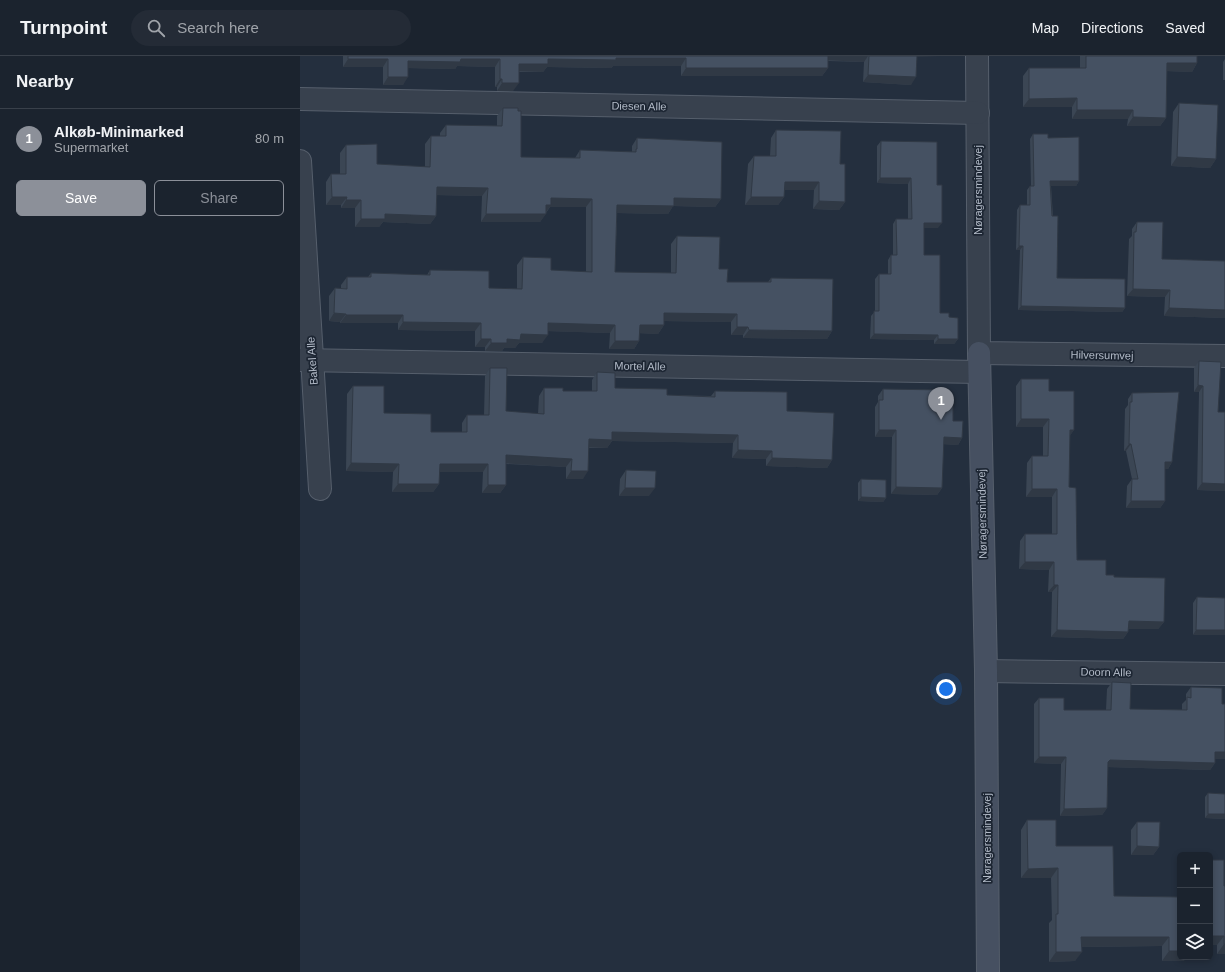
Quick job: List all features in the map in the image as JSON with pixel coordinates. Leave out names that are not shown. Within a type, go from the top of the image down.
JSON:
[{"type":"street","name":"Nøragersmindevej","points":[[977,56],[979,363],[986,671],[988,972]]},
{"type":"street","name":"Diesen Alle","points":[[300,99],[978,113]]},
{"type":"street","name":"Bakel Alle","points":[[300,161],[306,360],[320,489]]},
{"type":"street","name":"Hilversumvej","points":[[979,363],[1225,356]]},
{"type":"street","name":"Mortel Alle","points":[[306,360],[979,363]]},
{"type":"street","name":"Doorn Alle","points":[[986,671],[1225,674]]},
{"type":"building","points":[[348,56],[828,56],[828,68],[686,68],[686,58],[616,58],[616,60],[548,59],[548,64],[519,64],[519,83],[502,83],[502,79],[500,79],[500,59],[461,59],[460,62],[408,61],[408,77],[388,77],[388,59],[348,59]]},
{"type":"building","points":[[869,56],[917,56],[916,77],[868,75]]},
{"type":"building","points":[[1086,56],[1197,56],[1197,63],[1167,63],[1166,118],[1133,117],[1133,110],[1077,110],[1077,98],[1029,99],[1029,68],[1086,68]]},
{"type":"building","points":[[1179,103],[1218,105],[1216,159],[1177,157]]},
{"type":"building","points":[[503,108],[518,108],[518,111],[521,111],[521,157],[580,158],[580,150],[636,152],[637,138],[722,142],[721,199],[674,198],[674,206],[617,205],[615,272],[676,273],[677,236],[720,237],[719,269],[728,269],[727,282],[771,282],[771,278],[833,279],[832,331],[749,330],[748,327],[737,327],[737,314],[664,313],[664,325],[640,325],[639,341],[615,341],[615,325],[548,323],[548,335],[521,334],[520,340],[507,339],[507,343],[491,343],[491,339],[481,339],[481,323],[403,322],[403,315],[346,315],[334,313],[335,288],[347,289],[347,277],[371,277],[371,273],[430,275],[430,270],[489,271],[489,288],[522,289],[523,257],[551,258],[551,270],[592,272],[592,199],[551,198],[551,205],[546,205],[546,214],[486,214],[488,188],[437,187],[436,216],[385,214],[385,219],[361,219],[361,200],[346,200],[347,197],[332,197],[331,174],[346,174],[346,145],[377,144],[377,164],[430,167],[431,136],[446,136],[446,125],[502,126]]},
{"type":"building","points":[[776,130],[841,131],[840,164],[845,164],[845,202],[819,201],[819,182],[785,182],[784,197],[751,197],[754,156],[776,156]]},
{"type":"building","points":[[1033,134],[1048,134],[1048,138],[1079,137],[1079,181],[1050,181],[1052,216],[1058,216],[1057,278],[1125,279],[1125,308],[1021,306],[1023,246],[1019,246],[1020,205],[1030,205],[1030,186],[1034,186]]},
{"type":"building","points":[[881,141],[937,142],[937,185],[942,185],[942,223],[924,223],[924,255],[940,255],[940,313],[949,313],[949,317],[958,318],[958,339],[938,339],[938,335],[874,334],[874,311],[879,311],[879,274],[891,274],[891,255],[897,255],[896,219],[912,219],[911,178],[880,178]]},
{"type":"building","points":[[1137,222],[1163,222],[1162,259],[1225,261],[1225,310],[1169,308],[1170,290],[1133,289],[1134,232],[1136,232]]},
{"type":"building","points":[[1199,361],[1221,362],[1218,412],[1225,412],[1225,484],[1202,483],[1203,386],[1198,385]]},
{"type":"building","points":[[490,368],[507,368],[506,411],[544,414],[544,388],[563,388],[563,391],[597,391],[597,372],[615,373],[615,388],[667,389],[667,395],[715,397],[715,391],[787,392],[787,411],[834,413],[832,460],[772,458],[772,451],[738,450],[738,435],[612,432],[612,440],[589,439],[588,471],[571,471],[572,459],[506,455],[506,485],[488,485],[488,464],[440,464],[439,484],[398,484],[399,464],[351,463],[353,386],[384,386],[384,413],[431,414],[431,432],[467,432],[467,415],[489,415]]},
{"type":"building","points":[[1021,379],[1049,379],[1049,391],[1074,391],[1074,430],[1070,430],[1069,487],[1076,488],[1077,560],[1106,560],[1106,575],[1114,575],[1114,577],[1165,578],[1164,622],[1129,621],[1128,632],[1057,630],[1058,585],[1054,585],[1054,562],[1025,562],[1025,534],[1057,534],[1057,489],[1032,489],[1032,456],[1048,456],[1049,419],[1021,419]]},
{"type":"building","points":[[883,389],[944,390],[944,402],[953,402],[953,421],[963,421],[962,438],[944,437],[942,488],[896,487],[896,430],[879,430],[879,400],[883,400]]},
{"type":"building","points":[[1179,392],[1172,462],[1165,462],[1165,501],[1131,501],[1132,479],[1138,479],[1131,444],[1129,444],[1130,402],[1132,402],[1132,393]]},
{"type":"building","points":[[626,470],[656,471],[655,488],[625,488]]},
{"type":"building","points":[[861,479],[886,480],[886,498],[861,497]]},
{"type":"building","points":[[1197,597],[1225,598],[1225,630],[1196,630]]},
{"type":"building","points":[[1112,682],[1131,683],[1130,709],[1187,710],[1187,697],[1191,698],[1191,687],[1222,688],[1222,704],[1225,704],[1225,752],[1215,752],[1215,763],[1110,760],[1108,762],[1107,808],[1064,809],[1066,757],[1039,757],[1039,698],[1064,698],[1064,710],[1111,710]]},
{"type":"building","points":[[1208,793],[1225,794],[1225,814],[1208,814]]},
{"type":"building","points":[[1027,820],[1056,820],[1056,846],[1113,846],[1114,896],[1177,897],[1177,951],[1169,951],[1169,937],[1081,937],[1082,952],[1056,952],[1058,868],[1028,869]]},
{"type":"building","points":[[1137,822],[1160,822],[1159,847],[1137,846]]},
{"type":"building","points":[[1213,860],[1224,860],[1225,944],[1224,936],[1213,936]]},
{"type":"place","name":"Alkøb-Minimarked","points":[[941,420]]}]
